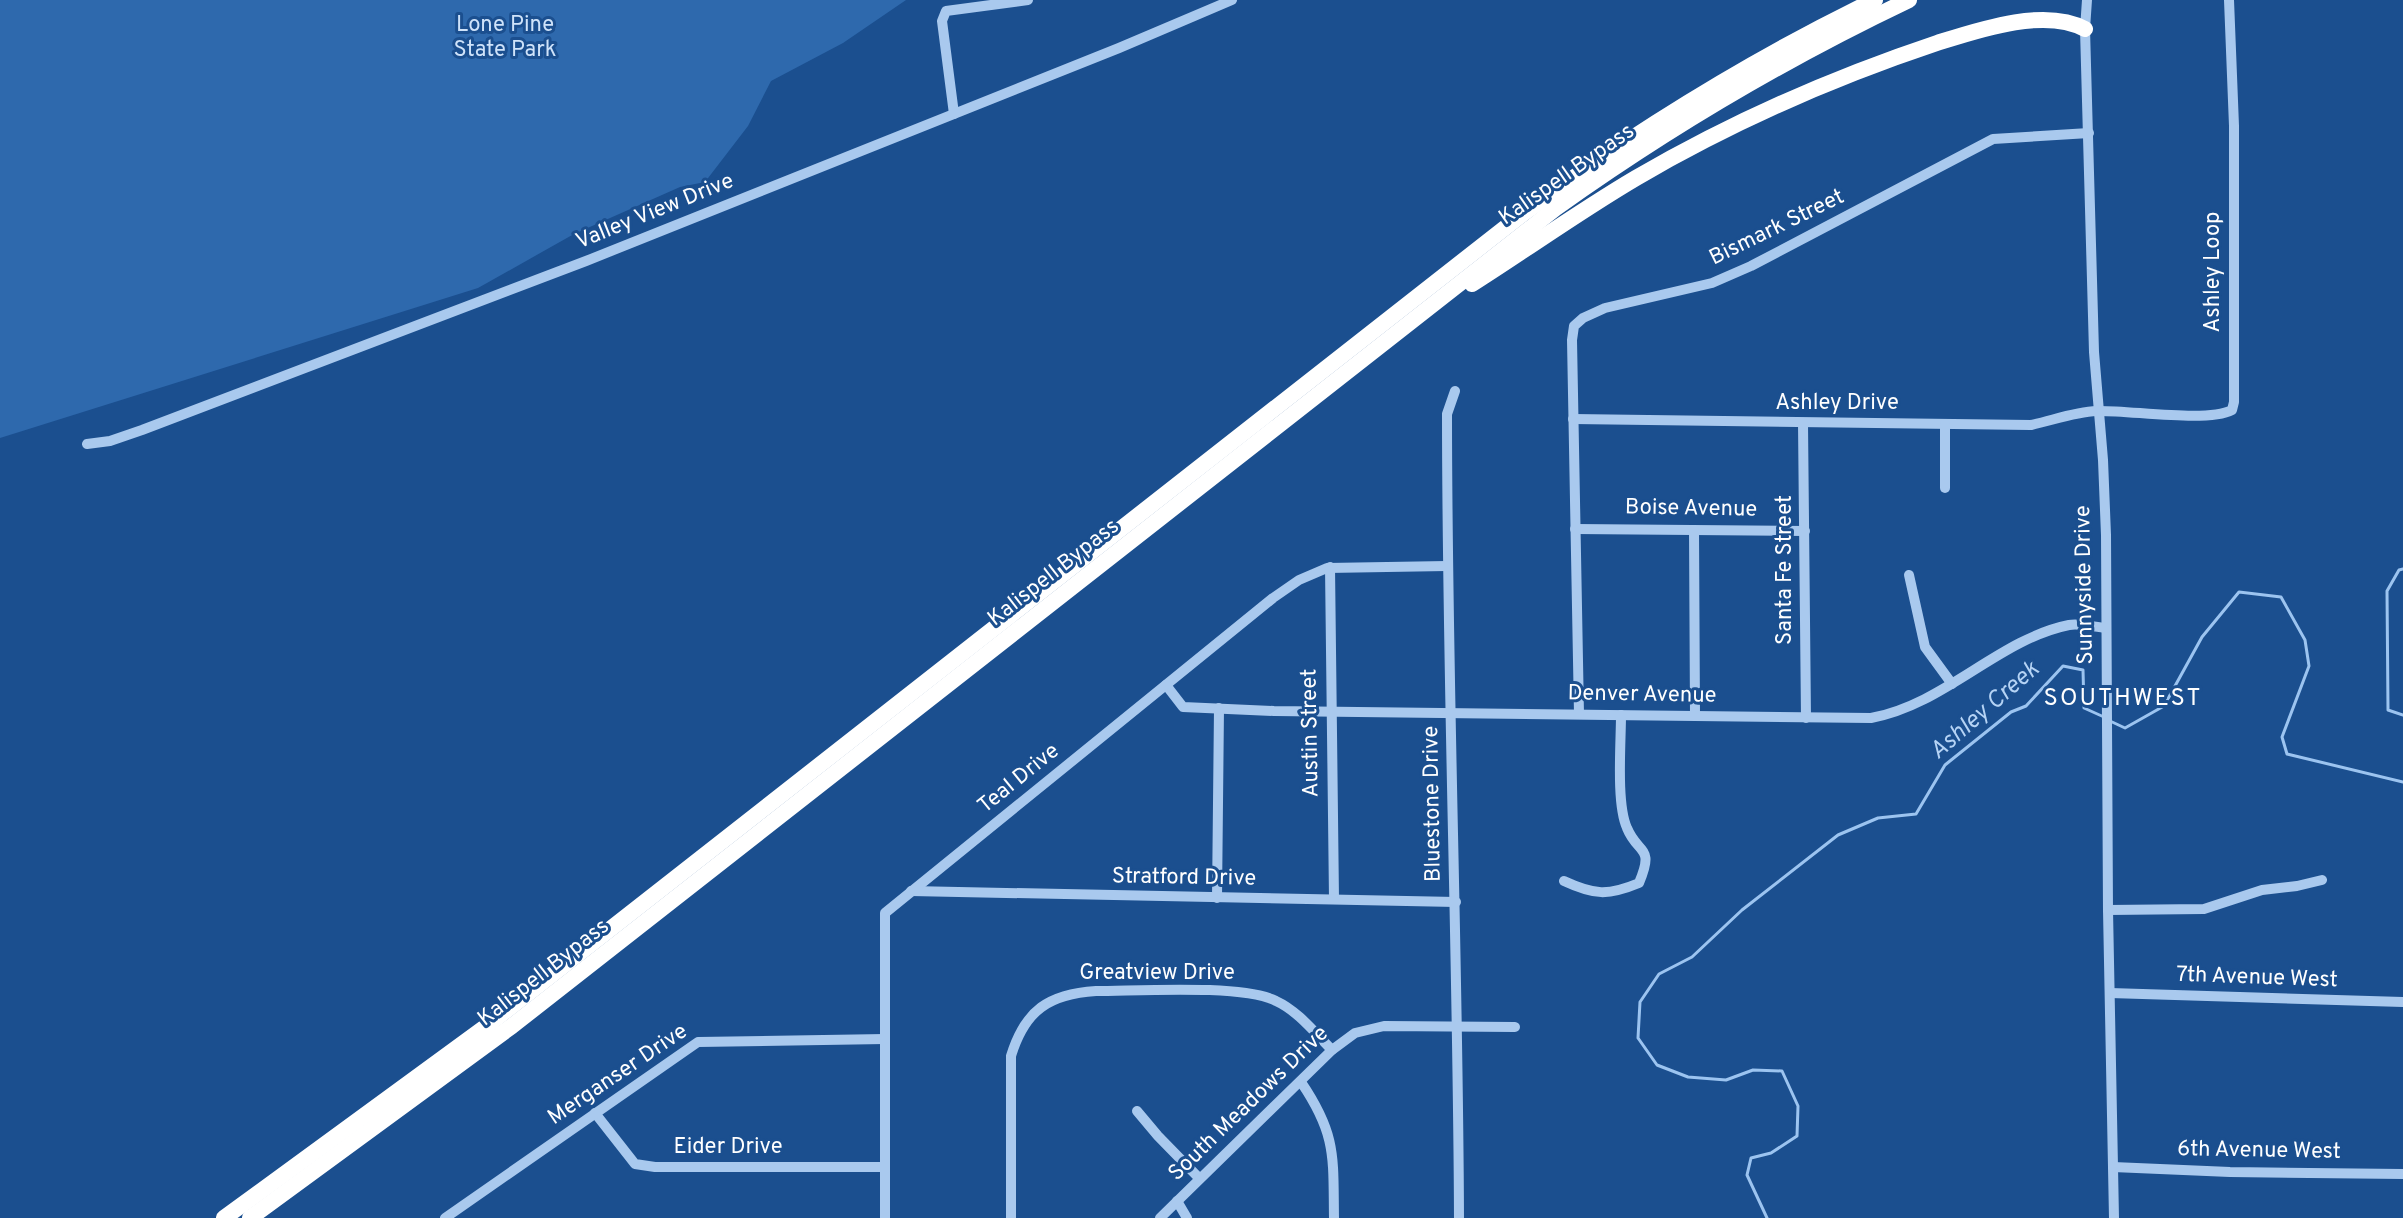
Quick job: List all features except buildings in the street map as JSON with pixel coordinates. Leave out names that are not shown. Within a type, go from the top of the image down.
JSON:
[{"type":"highway","name":"Kalispell Bypass","points":[[224,1218],[484,1028],[1524,213],[1625,141],[1693,99],[1772,53],[1875,0]]},
{"type":"highway","name":"Kalispell Bypass","points":[[250,1218],[512,1026],[1556,208],[1653,141],[1763,75],[1909,0]]},
{"type":"highway","points":[[1415,316],[1473,283],[1643,174],[1719,132],[1793,97],[1982,29],[2044,21],[2066,22],[2085,29]]},
{"type":"street","points":[[954,114],[942,21],[946,11],[1028,0]]},
{"type":"street","name":"Valley View Drive","points":[[87,444],[128,435],[490,298],[1232,0]]},
{"type":"street","name":"Sunnyside Drive","points":[[2087,0],[2085,29],[2091,288],[2106,535],[2114,1218]]},
{"type":"street","name":"Ashley Loop","points":[[2099,411],[2213,415],[2232,410],[2234,126],[2229,0]]},
{"type":"street","name":"Bismark Street","points":[[1579,714],[1574,326],[1605,308],[1712,283],[1751,266],[1993,139],[2089,133]]},
{"type":"street","name":"Bluestone Drive","points":[[1455,391],[1447,414],[1447,566],[1459,1027],[1459,1218]]},
{"type":"street","name":"Ashley Drive","points":[[1573,419],[2031,425],[2069,413],[2099,411]]},
{"type":"street","name":"Santa Fe Street","points":[[1803,423],[1806,718]]},
{"type":"street","points":[[1945,424],[1945,488]]},
{"type":"street","name":"Boise Avenue","points":[[1575,529],[1805,531]]},
{"type":"street","points":[[1694,530],[1695,716]]},
{"type":"street","name":"Teal Drive","points":[[885,1218],[885,913],[1287,588],[1330,567],[1447,566]]},
{"type":"street","name":"Austin Street","points":[[1330,567],[1334,899]]},
{"type":"street","points":[[1909,575],[1925,647],[1952,684]]},
{"type":"street","name":"Denver Avenue","points":[[1166,685],[1183,707],[1871,718],[1894,714],[2035,636],[2071,624],[2106,628]]},
{"type":"street","points":[[1217,898],[1219,708]]},
{"type":"street","points":[[1564,881],[1590,893],[1622,890],[1639,883],[1647,865],[1643,848],[1627,828],[1624,815],[1621,715]]},
{"type":"street","points":[[2108,910],[2204,909],[2262,890],[2322,880]]},
{"type":"street","name":"Stratford Drive","points":[[911,891],[1456,902]]},
{"type":"street","name":"Greatview Drive","points":[[1011,1218],[1011,1056],[1025,1024],[1037,1010],[1055,998],[1075,992],[1096,991],[1259,995],[1286,1006],[1332,1050]]},
{"type":"street","name":"7th Avenue West","points":[[2110,993],[2403,1002]]},
{"type":"street","name":"South Meadows Drive","points":[[1160,1218],[1348,1037],[1370,1028],[1515,1027]]},
{"type":"street","name":"Merganser Drive","points":[[445,1218],[698,1042],[885,1039]]},
{"type":"street","points":[[1301,1082],[1317,1106],[1331,1141],[1334,1218]]},
{"type":"street","points":[[1137,1111],[1199,1178]]},
{"type":"street","name":"Eider Drive","points":[[595,1113],[635,1164],[655,1167],[885,1167]]},
{"type":"street","name":"6th Avenue West","points":[[2113,1167],[2403,1174]]},
{"type":"street","points":[[1177,1201],[1187,1218]]},
{"type":"green space","name":"Lone Pine State Park","points":[[0,0],[906,0],[843,43],[771,81],[748,126],[705,182],[680,187],[574,234],[478,288],[0,438]]},
{"type":"waterway","name":"Ashley Creek","points":[[2403,569],[2399,570],[2387,591],[2388,710],[2403,715]]},
{"type":"waterway","name":"Ashley Creek","points":[[2110,721],[2125,728],[2164,706],[2202,637],[2239,592],[2281,597],[2305,640],[2309,666],[2282,737],[2287,754],[2403,782]]},
{"type":"waterway","name":"Ashley Creek","points":[[1767,1218],[1747,1175],[1751,1158],[1771,1153],[1797,1136],[1798,1106],[1782,1071],[1753,1070],[1726,1080],[1688,1077],[1657,1065],[1638,1038],[1640,1002],[1659,974],[1692,957],[1742,910],[1838,835],[1878,818],[1916,814],[1945,765],[2011,712],[2026,706],[2063,666],[2083,670],[2084,708],[2104,717]]},
{"type":"district","name":"SOUTHWEST","points":[[2123,699]]}]
